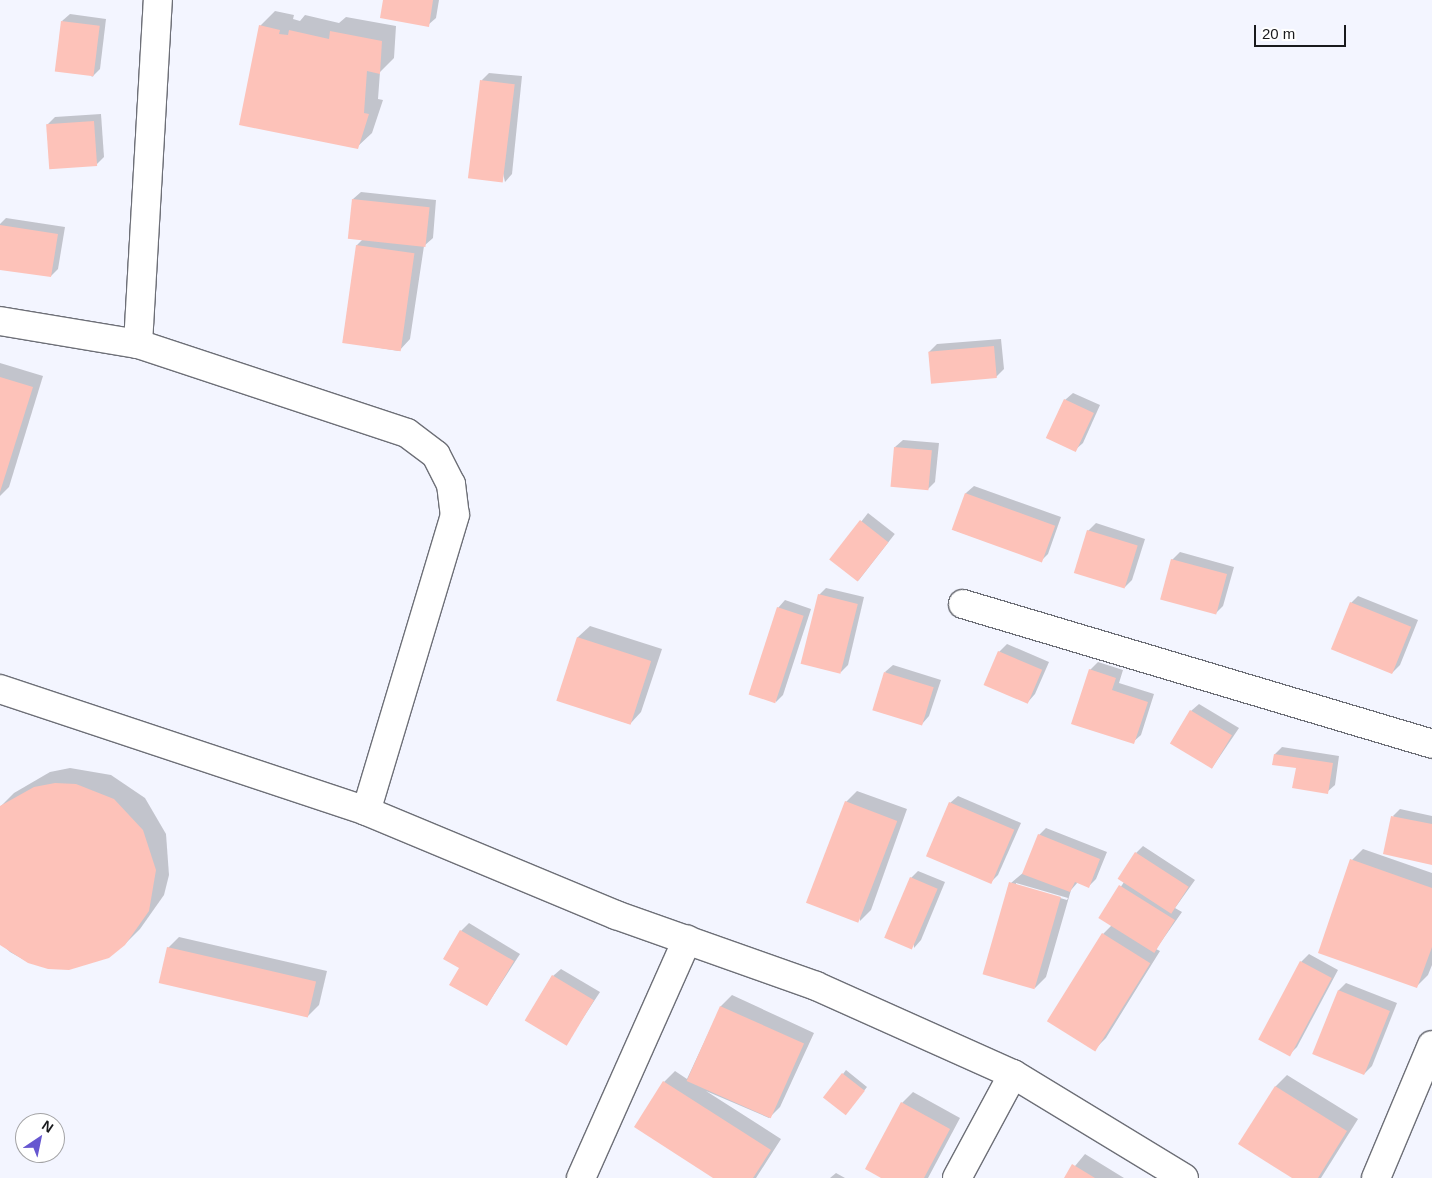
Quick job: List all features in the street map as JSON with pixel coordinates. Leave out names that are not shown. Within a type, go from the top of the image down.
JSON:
[{"type":"street","points":[[138,344],[158,0]]},
{"type":"street","points":[[0,321],[138,344],[407,433],[436,455],[451,484],[455,515],[366,811]]},
{"type":"street","points":[[963,604],[1432,744]]},
{"type":"street","points":[[0,689],[366,811],[607,911],[816,986],[1013,1074],[1184,1178]]},
{"type":"street","points":[[580,1178],[687,940]]},
{"type":"street","points":[[1376,1178],[1432,1045]]},
{"type":"street","points":[[957,1178],[1013,1074]]},
{"type":"building","points":[[383,0],[433,0],[429,27],[380,18]]},
{"type":"building","points":[[61,21],[100,26],[93,76],[55,72]]},
{"type":"building","points":[[259,25],[280,30],[279,34],[288,35],[289,30],[329,39],[330,31],[382,41],[380,74],[367,71],[364,113],[369,114],[358,149],[239,125]]},
{"type":"building","points":[[480,80],[515,84],[503,183],[468,178]]},
{"type":"building","points":[[94,121],[97,166],[49,169],[46,124]]},
{"type":"building","points":[[352,199],[430,207],[425,247],[348,239]]},
{"type":"building","points":[[0,225],[58,234],[51,277],[0,270]]},
{"type":"building","points":[[356,245],[414,253],[401,351],[342,343]]},
{"type":"building","points":[[994,346],[997,378],[931,384],[928,352]]},
{"type":"building","points":[[0,377],[33,387],[0,492]]},
{"type":"building","points":[[1064,399],[1094,413],[1076,452],[1046,438]]},
{"type":"building","points":[[894,447],[932,450],[928,490],[891,487]]},
{"type":"building","points":[[965,493],[1055,526],[1042,562],[952,530]]},
{"type":"building","points":[[860,520],[888,542],[858,582],[829,559]]},
{"type":"building","points":[[1087,530],[1138,545],[1125,589],[1074,573]]},
{"type":"building","points":[[1171,559],[1227,574],[1216,615],[1160,600]]},
{"type":"building","points":[[818,594],[858,604],[840,674],[801,664]]},
{"type":"building","points":[[1350,602],[1411,627],[1392,674],[1331,649]]},
{"type":"building","points":[[777,607],[804,616],[775,703],[749,694]]},
{"type":"building","points":[[577,637],[651,661],[630,725],[556,701]]},
{"type":"building","points":[[998,651],[1042,670],[1028,704],[984,685]]},
{"type":"building","points":[[1089,669],[1116,678],[1112,690],[1148,702],[1134,744],[1071,724]]},
{"type":"building","points":[[884,672],[934,687],[922,725],[872,710]]},
{"type":"building","points":[[1190,710],[1232,735],[1212,769],[1170,743]]},
{"type":"building","points":[[1274,754],[1333,763],[1328,794],[1292,788],[1296,768],[1272,765]]},
{"type":"building","points":[[55,783],[76,784],[114,799],[143,830],[156,870],[149,911],[125,945],[109,958],[69,970],[48,969],[28,963],[0,945],[0,806],[34,787]]},
{"type":"building","points":[[845,801],[897,821],[858,923],[806,903]]},
{"type":"building","points":[[949,802],[1014,830],[991,884],[926,856]]},
{"type":"building","points":[[1391,816],[1432,824],[1432,865],[1383,854]]},
{"type":"building","points":[[1038,834],[1100,859],[1089,888],[1075,882],[1070,892],[1022,874]]},
{"type":"building","points":[[1135,852],[1189,887],[1171,914],[1118,879]]},
{"type":"building","points":[[1350,859],[1432,888],[1432,947],[1417,988],[1318,953]]},
{"type":"building","points":[[910,877],[938,889],[912,949],[884,938]]},
{"type":"building","points":[[1009,882],[1061,897],[1034,989],[983,974]]},
{"type":"building","points":[[1119,885],[1175,920],[1154,953],[1098,918]]},
{"type":"building","points":[[460,930],[514,961],[487,1006],[449,985],[459,968],[443,959]]},
{"type":"building","points":[[1102,933],[1150,963],[1095,1051],[1047,1021]]},
{"type":"building","points":[[167,947],[316,981],[308,1017],[159,983]]},
{"type":"building","points":[[1300,961],[1332,978],[1290,1056],[1258,1040]]},
{"type":"building","points":[[552,975],[594,1000],[567,1046],[525,1020]]},
{"type":"building","points":[[1338,990],[1390,1011],[1364,1075],[1312,1054]]},
{"type":"building","points":[[720,1006],[804,1043],[771,1118],[687,1081]]},
{"type":"building","points":[[842,1073],[865,1091],[846,1115],[823,1097]]},
{"type":"building","points":[[663,1081],[771,1150],[753,1178],[713,1178],[634,1127]]},
{"type":"building","points":[[1275,1086],[1347,1131],[1318,1178],[1292,1178],[1238,1144]]},
{"type":"building","points":[[901,1102],[950,1129],[924,1178],[881,1178],[865,1169]]},
{"type":"building","points":[[1072,1164],[1095,1178],[1064,1178]]}]
